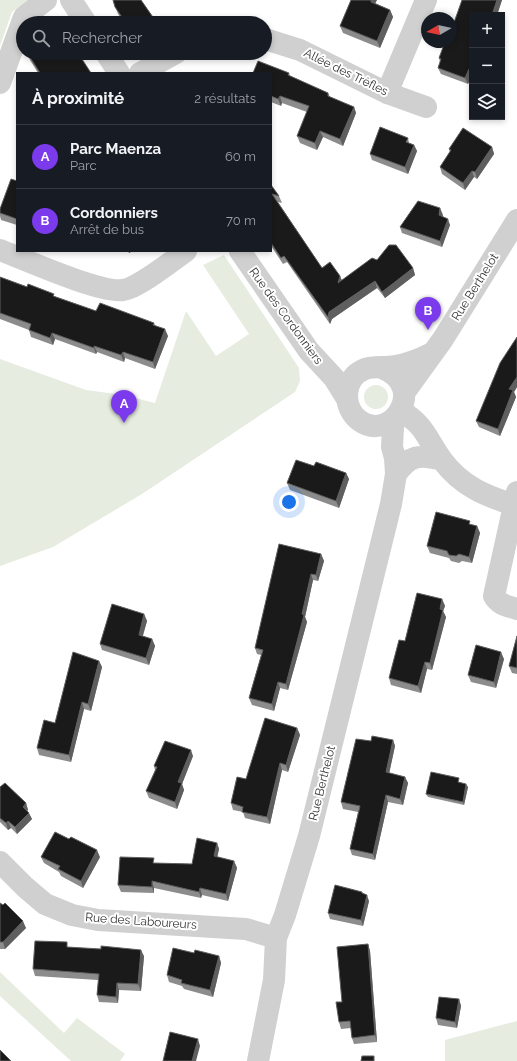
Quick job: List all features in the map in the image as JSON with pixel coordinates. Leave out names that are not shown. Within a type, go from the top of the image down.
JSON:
[{"type":"street","points":[[25,16],[46,0]]},
{"type":"street","points":[[71,0],[81,16]]},
{"type":"street","points":[[387,93],[426,0]]},
{"type":"street","points":[[0,83],[16,39]]},
{"type":"street","name":"Allée des Trèfles","points":[[272,41],[300,50],[387,93],[426,107]]},
{"type":"street","points":[[111,60],[118,72]]},
{"type":"street","points":[[142,72],[163,60]]},
{"type":"street","name":"Rue Berthelot","points":[[258,1061],[274,980],[276,938],[285,915],[309,836],[391,504],[396,474],[392,441],[400,407],[517,220]]},
{"type":"street","points":[[0,250],[102,288],[124,290],[149,277],[185,252]]},
{"type":"street","name":"Rue des Cordonniers","points":[[241,252],[315,359],[334,378],[347,399]]},
{"type":"street","points":[[315,359],[345,368],[373,368],[407,364],[432,354]]},
{"type":"street","points":[[373,368],[391,371],[398,377],[402,385],[400,407],[381,425],[367,425],[354,416],[349,409],[347,399],[347,390],[357,374],[373,368]]},
{"type":"street","points":[[400,407],[423,428],[442,460],[458,477],[480,493],[516,501],[494,596],[497,601],[503,605],[517,609]]},
{"type":"street","name":"Rue Berthelot","points":[[367,425],[385,459],[388,470],[391,504]]},
{"type":"street","points":[[396,474],[404,462],[415,456],[430,456],[442,460]]},
{"type":"street","name":"Rue des Laboureurs","points":[[0,862],[25,887],[46,904],[72,915],[98,920],[246,929],[276,938]]},
{"type":"shaded area","points":[[0,0],[29,0],[12,12],[0,46]]},
{"type":"shaded area","points":[[224,255],[299,368],[300,381],[295,392],[142,494],[53,547],[0,566],[0,359],[86,390],[123,395],[155,403],[186,311],[216,356],[249,334],[203,265]]},
{"type":"shaded area","points":[[376,385],[385,388],[388,397],[385,406],[376,409],[367,406],[364,397],[367,388]]},
{"type":"shaded area","points":[[0,972],[64,1033],[77,1018],[125,1054],[120,1061],[71,1061],[0,996]]},
{"type":"shaded area","points":[[517,1021],[517,1061],[445,1061],[445,1040]]},
{"type":"building","points":[[113,0],[141,0],[152,16],[121,16],[115,7]]},
{"type":"building","points":[[351,0],[371,0],[371,2],[390,10],[377,41],[340,26]]},
{"type":"building","points":[[462,0],[497,0],[493,12],[469,12],[469,69],[465,78],[438,68],[441,59],[439,58],[443,48],[457,48],[457,14]]},
{"type":"building","points":[[32,60],[83,60],[90,72],[39,72]]},
{"type":"building","points":[[258,61],[289,73],[288,75],[328,93],[328,96],[354,107],[340,139],[320,131],[315,143],[297,136],[309,106],[280,96],[278,99],[272,96],[272,72],[253,72]]},
{"type":"building","points":[[380,127],[408,138],[406,142],[414,145],[405,167],[370,154]]},
{"type":"building","points":[[463,128],[492,147],[475,172],[472,171],[463,183],[440,167],[451,150],[449,149]]},
{"type":"building","points":[[11,179],[16,181],[16,219],[0,213],[0,209]]},
{"type":"building","points":[[272,186],[279,196],[272,194]]},
{"type":"building","points":[[272,194],[322,268],[330,262],[340,276],[338,283],[372,258],[377,260],[389,245],[396,245],[413,268],[382,292],[375,281],[329,312],[328,317],[284,256],[281,258],[272,244]]},
{"type":"building","points":[[418,201],[440,208],[439,215],[448,219],[440,241],[400,227]]},
{"type":"building","points":[[0,277],[27,287],[28,284],[54,294],[53,296],[96,311],[100,303],[154,323],[153,325],[165,329],[153,362],[123,352],[121,355],[94,346],[94,348],[52,333],[50,338],[29,330],[31,324],[0,313]]},
{"type":"building","points":[[517,337],[517,377],[509,389],[513,390],[498,429],[476,421],[500,363]]},
{"type":"building","points":[[296,460],[314,466],[316,462],[346,473],[336,501],[287,483]]},
{"type":"building","points":[[436,512],[470,521],[469,524],[477,526],[469,557],[459,554],[456,556],[449,555],[447,551],[427,546]]},
{"type":"building","points":[[279,544],[321,554],[316,575],[311,574],[302,614],[304,615],[286,684],[278,682],[272,704],[249,698],[263,650],[255,648]]},
{"type":"building","points":[[417,593],[442,599],[440,609],[443,610],[430,663],[425,662],[418,686],[389,678],[399,640],[405,641]]},
{"type":"building","points":[[112,604],[144,614],[139,635],[152,639],[146,658],[100,644]]},
{"type":"building","points":[[517,636],[517,668],[509,666]]},
{"type":"building","points":[[476,645],[501,652],[494,682],[468,675]]},
{"type":"building","points":[[73,652],[99,661],[88,704],[82,702],[69,755],[37,748],[44,720],[55,723]]},
{"type":"building","points":[[265,718],[297,728],[286,765],[280,763],[267,817],[242,812],[243,807],[231,803],[237,777],[246,779]]},
{"type":"building","points":[[372,736],[393,740],[386,772],[405,777],[400,799],[386,795],[373,854],[350,849],[360,806],[341,802],[356,739],[371,741]]},
{"type":"building","points":[[165,741],[191,750],[178,782],[182,783],[175,802],[146,791],[157,767],[154,766]]},
{"type":"building","points":[[431,772],[459,778],[458,782],[466,784],[463,802],[426,794]]},
{"type":"building","points":[[5,783],[26,803],[23,807],[29,813],[15,827],[8,821],[6,823],[0,818],[0,787]]},
{"type":"building","points":[[55,832],[69,839],[71,837],[97,850],[81,881],[58,869],[60,866],[41,857]]},
{"type":"building","points":[[197,838],[217,843],[214,856],[234,861],[226,894],[200,888],[199,892],[152,881],[152,887],[118,885],[120,857],[154,858],[153,863],[192,864]]},
{"type":"building","points":[[335,885],[362,892],[367,895],[361,920],[328,913]]},
{"type":"building","points":[[0,903],[3,905],[5,903],[23,921],[3,942],[0,942]]},
{"type":"building","points":[[35,941],[67,942],[67,947],[101,949],[101,946],[141,950],[138,984],[117,983],[116,997],[97,995],[99,974],[33,969]]},
{"type":"building","points":[[368,944],[375,1035],[352,1038],[350,1021],[339,1022],[336,1002],[342,1002],[337,947]]},
{"type":"building","points":[[173,948],[194,953],[195,950],[219,956],[210,990],[181,983],[182,980],[167,975]]},
{"type":"building","points":[[439,997],[459,999],[455,1022],[436,1018]]},
{"type":"building","points":[[170,1032],[198,1039],[192,1061],[163,1061]]},
{"type":"building","points":[[0,1050],[11,1061],[0,1061]]},
{"type":"building","points":[[362,1056],[374,1056],[374,1061],[361,1061]]},
{"type":"place","name":"Cordonniers","points":[[428,330]]},
{"type":"place","name":"Parc Maenza","points":[[124,423]]}]
